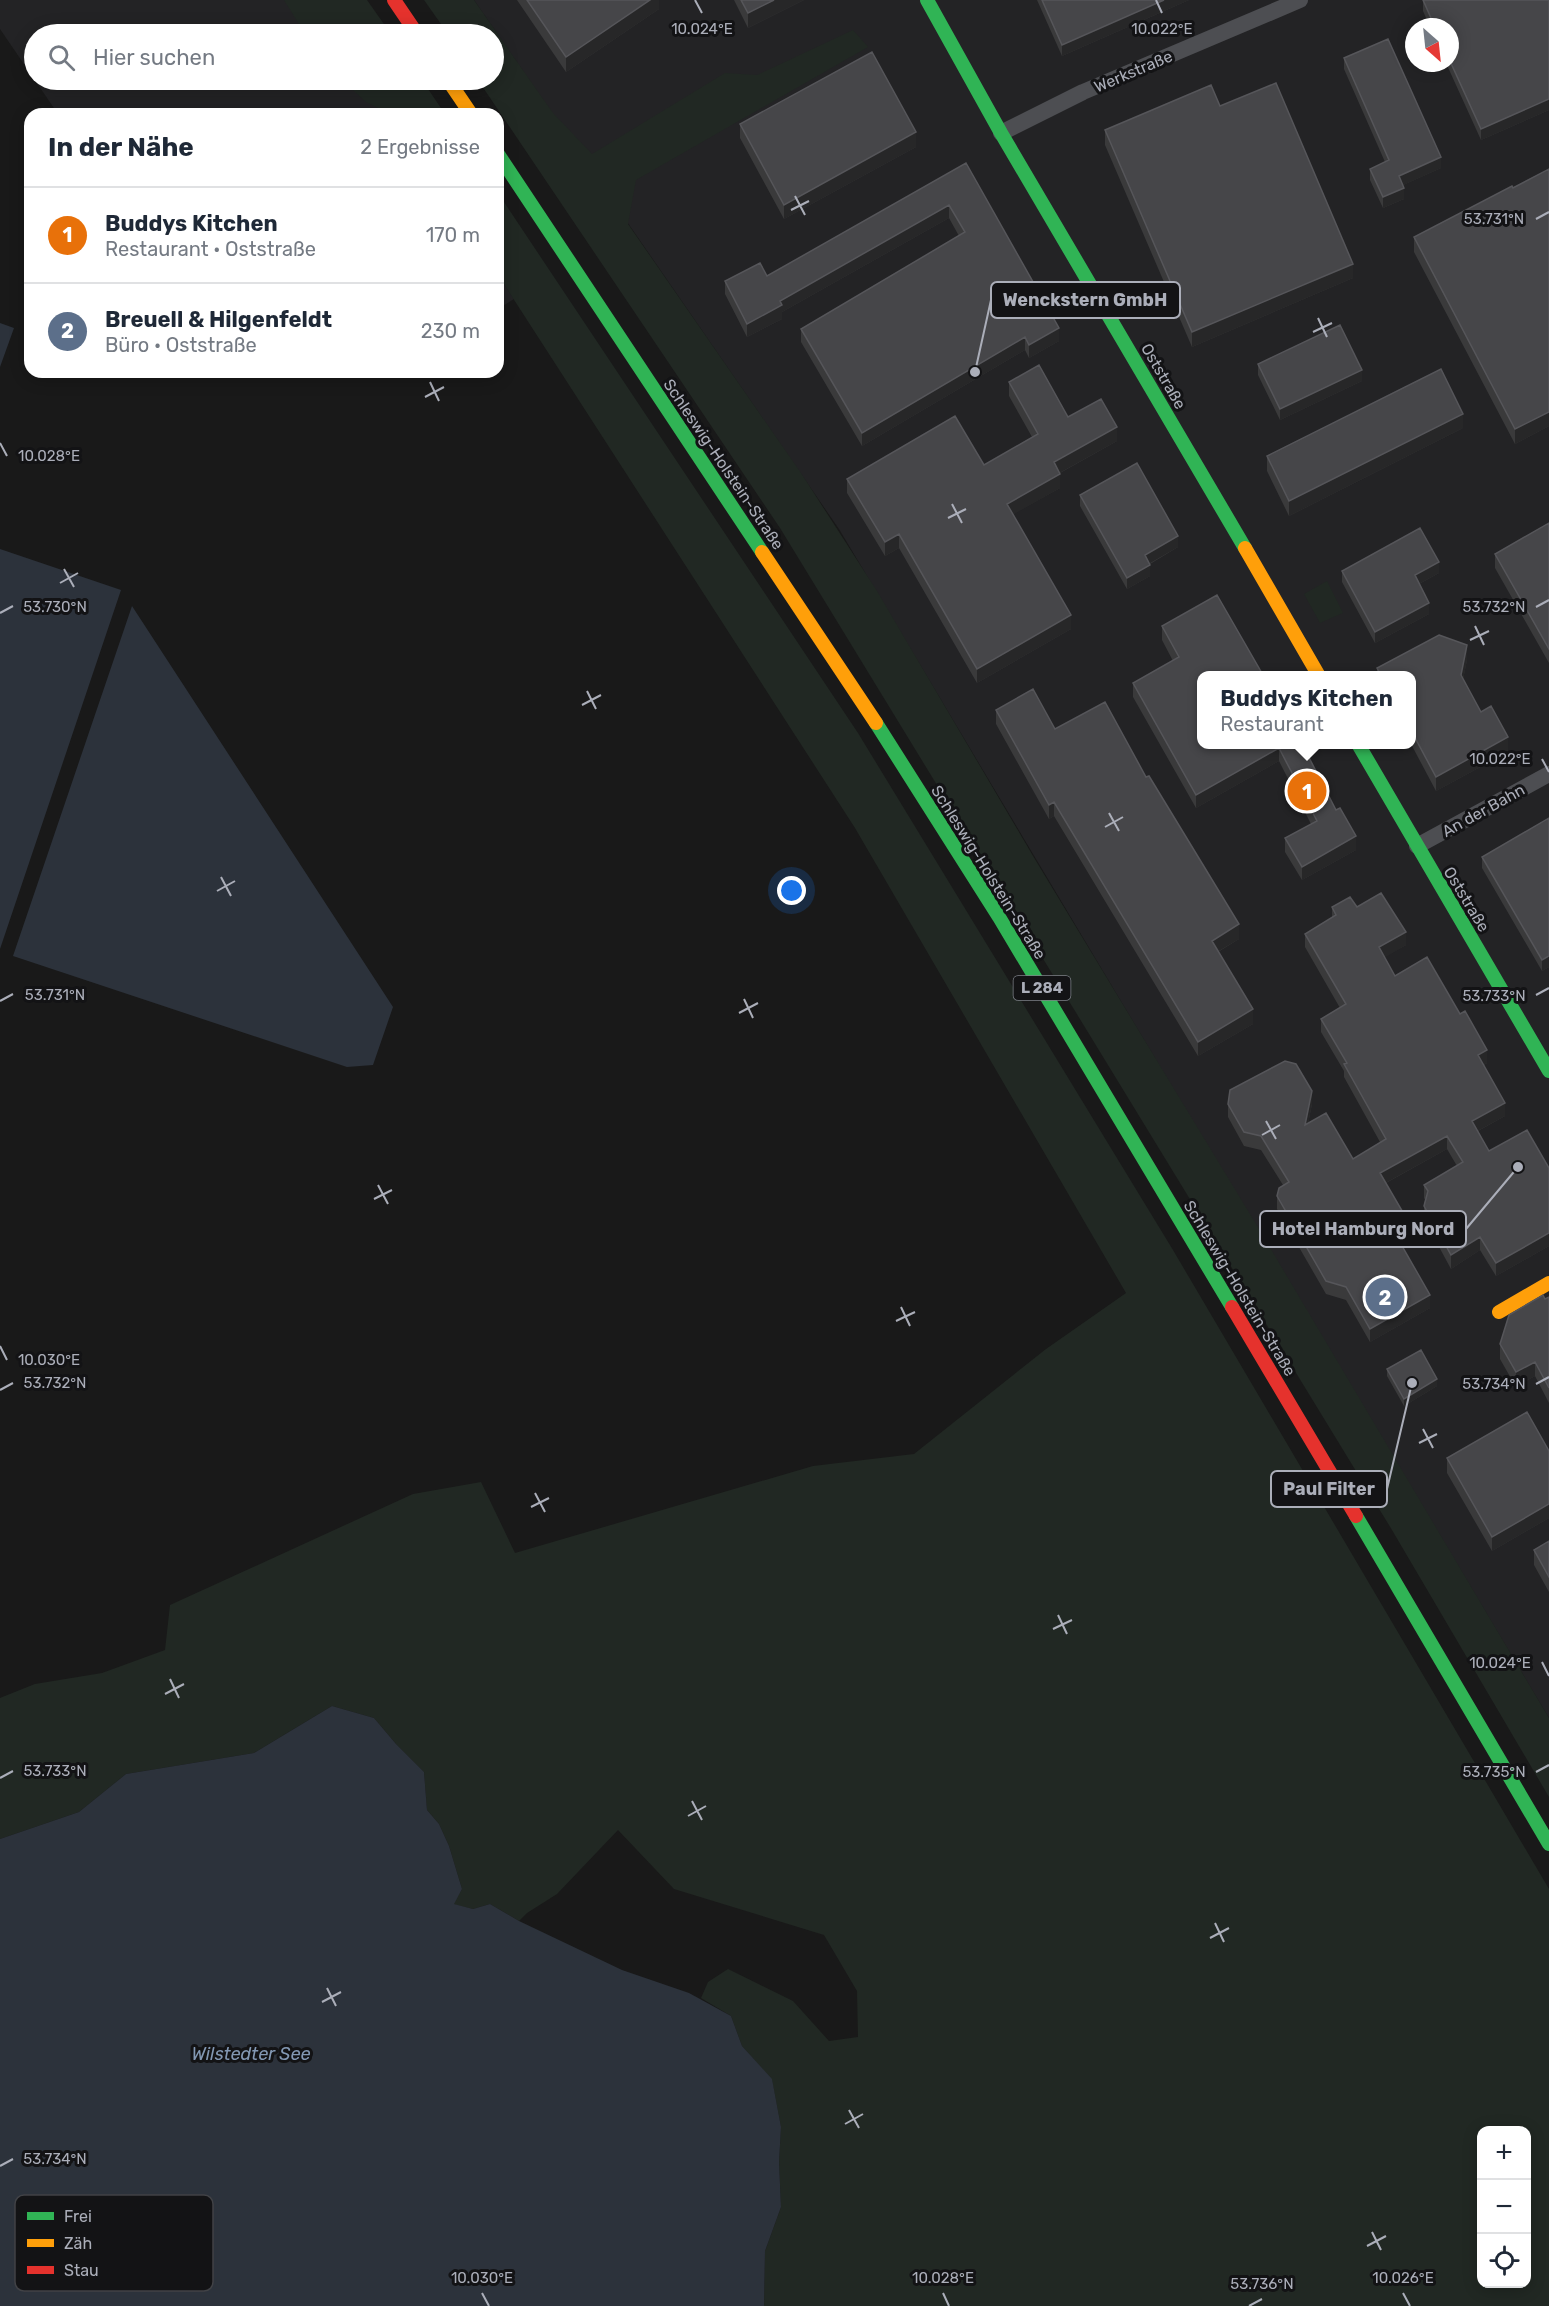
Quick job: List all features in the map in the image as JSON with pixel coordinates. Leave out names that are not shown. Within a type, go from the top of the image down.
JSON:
[{"type":"main road","points":[[394,0],[410,24]]},
{"type":"main road","name":"Oststraße","points":[[927,0],[1001,133],[1317,671]]},
{"type":"main road","points":[[455,90],[467,108]]},
{"type":"main road","name":"Schleswig-Holstein-Straße","points":[[504,163],[883,732],[999,917],[1167,1196],[1549,1844]]},
{"type":"main road","name":"Oststraße","points":[[1361,749],[1549,1071]]},
{"type":"main road","points":[[1499,1312],[1549,1283]]},
{"type":"street","name":"Werkstraße","points":[[1001,133],[1083,92],[1300,0]]},
{"type":"street","name":"An der Bahn","points":[[1417,846],[1549,774]]},
{"type":"shaded area","points":[[0,0],[311,0],[327,24],[24,24],[24,64],[0,29]]},
{"type":"shaded area","points":[[284,0],[367,0],[384,24],[299,24]]},
{"type":"shaded area","points":[[424,0],[474,0],[491,24],[441,24]]},
{"type":"shaded area","points":[[474,0],[1549,0],[1549,1718],[839,529],[504,43],[504,24],[491,24]]},
{"type":"shaded area","points":[[853,30],[868,47],[636,180],[628,224],[801,473],[877,591],[1549,1718],[1549,1797],[1392,1530],[780,528],[504,119],[504,108],[497,108],[485,90],[504,90],[504,43],[553,113],[592,154],[725,73],[757,75]]},
{"type":"shaded area","points":[[42,90],[372,90],[385,108],[54,108]]},
{"type":"shaded area","points":[[353,90],[429,90],[441,108],[378,108],[366,102]]},
{"type":"shaded area","points":[[504,202],[858,733],[1173,1250],[1549,1889],[1549,2306],[764,2306],[765,2251],[781,2207],[779,2162],[781,2127],[772,2080],[742,2046],[731,2016],[701,1998],[708,1982],[728,1969],[793,2001],[829,2041],[858,2037],[857,1991],[824,1935],[674,1889],[618,1830],[557,1894],[527,1913],[519,1921],[490,1904],[473,1909],[453,1904],[462,1889],[449,1846],[439,1824],[427,1810],[424,1772],[374,1718],[332,1706],[254,1753],[126,1774],[79,1812],[0,1839],[0,1698],[35,1684],[102,1673],[165,1650],[170,1605],[413,1494],[481,1482],[515,1553],[813,1466],[914,1454],[1046,1349],[1126,1293],[855,828],[504,284]]},
{"type":"shaded area","points":[[504,284],[514,299],[504,305]]},
{"type":"shaded area","points":[[1327,581],[1343,613],[1320,623],[1304,594]]},
{"type":"water","points":[[0,323],[14,328],[0,367]]},
{"type":"water","points":[[0,549],[121,590],[0,949]]},
{"type":"water","points":[[132,606],[393,1007],[373,1065],[347,1067],[13,956]]},
{"type":"water","name":"Wilstedter See","points":[[332,1706],[374,1718],[424,1772],[427,1810],[439,1824],[449,1846],[462,1889],[454,1904],[473,1909],[490,1904],[519,1921],[622,1970],[689,1993],[731,2016],[742,2046],[772,2079],[781,2127],[779,2162],[781,2207],[765,2251],[764,2306],[0,2306],[0,1839],[79,1812],[126,1774],[254,1753]]},
{"type":"building","points":[[527,0],[650,0],[566,57]]},
{"type":"building","points":[[741,0],[774,0],[748,13]]},
{"type":"building","points":[[1042,0],[1164,0],[1062,45]]},
{"type":"building","points":[[1423,0],[1549,0],[1549,99],[1481,129],[1455,72],[1459,72],[1459,18],[1431,18]]},
{"type":"building","points":[[1388,39],[1441,157],[1399,176],[1404,188],[1383,197],[1370,169],[1389,160],[1344,58]]},
{"type":"building","points":[[872,52],[916,132],[784,205],[740,124]]},
{"type":"building","points":[[1276,83],[1353,264],[1192,332],[1105,130],[1211,85],[1220,106]]},
{"type":"building","points":[[966,163],[1059,328],[1029,345],[1025,337],[862,433],[801,329],[965,232],[949,205],[780,301],[782,305],[747,324],[725,281],[760,263],[767,276]]},
{"type":"building","points":[[1549,169],[1549,412],[1515,429],[1414,237]]},
{"type":"building","points":[[1340,325],[1362,370],[1280,409],[1258,364]]},
{"type":"building","points":[[1039,365],[1068,417],[1101,399],[1117,427],[1054,462],[1060,474],[1007,504],[1071,615],[977,669],[899,534],[885,542],[847,479],[955,416],[984,465],[1038,434],[1009,382]]},
{"type":"building","points":[[1441,369],[1463,414],[1289,501],[1267,456]]},
{"type":"building","points":[[1137,463],[1178,536],[1145,555],[1150,565],[1127,578],[1080,495]]},
{"type":"building","points":[[1549,523],[1549,649],[1495,554]]},
{"type":"building","points":[[1420,528],[1439,562],[1415,575],[1429,603],[1375,632],[1342,571]]},
{"type":"building","points":[[1217,595],[1261,671],[1197,671],[1197,749],[1277,749],[1196,795],[1133,683],[1179,657],[1162,626]]},
{"type":"building","points":[[1439,635],[1467,645],[1461,675],[1481,712],[1491,706],[1508,737],[1436,777],[1416,740],[1416,671],[1379,671],[1377,668]]},
{"type":"building","points":[[1033,689],[1055,729],[1105,702],[1146,777],[1149,776],[1239,924],[1212,941],[1253,1009],[1198,1042],[1054,802],[1049,805],[996,710]]},
{"type":"building","points":[[1280,749],[1305,749],[1336,810],[1340,808],[1356,836],[1302,867],[1285,838],[1317,821]]},
{"type":"building","points":[[1549,818],[1549,956],[1542,960],[1482,857]]},
{"type":"building","points":[[1381,893],[1406,932],[1379,947],[1395,976],[1427,957],[1460,1014],[1465,1011],[1487,1050],[1478,1055],[1505,1103],[1472,1121],[1489,1151],[1527,1130],[1549,1168],[1549,1233],[1496,1263],[1480,1237],[1451,1255],[1424,1206],[1428,1191],[1424,1185],[1463,1162],[1447,1136],[1380,1173],[1408,1221],[1393,1230],[1430,1295],[1370,1329],[1346,1287],[1326,1281],[1277,1196],[1279,1188],[1289,1182],[1261,1136],[1244,1132],[1228,1104],[1230,1090],[1285,1061],[1296,1064],[1312,1091],[1305,1125],[1326,1113],[1353,1159],[1386,1139],[1344,1064],[1347,1063],[1321,1019],[1346,1004],[1305,934],[1336,915],[1332,907],[1350,897],[1357,907]]},
{"type":"building","points":[[1543,1295],[1545,1299],[1549,1297],[1549,1388],[1535,1362],[1516,1372],[1500,1344],[1509,1315]]},
{"type":"building","points":[[1421,1350],[1437,1379],[1404,1399],[1387,1369]]},
{"type":"building","points":[[1527,1412],[1549,1451],[1549,1504],[1492,1537],[1447,1458]]},
{"type":"building","points":[[1549,1541],[1549,1577],[1534,1550]]},
{"type":"traffic: fast","points":[[927,0],[1001,133],[1245,548]]},
{"type":"traffic: fast","points":[[504,163],[762,552]]},
{"type":"traffic: fast","points":[[876,723],[999,917],[1232,1307]]},
{"type":"traffic: fast","points":[[1361,749],[1549,1071]]},
{"type":"traffic: fast","points":[[1356,1516],[1549,1844]]},
{"type":"traffic: slow","points":[[455,90],[467,108]]},
{"type":"traffic: slow","points":[[1245,548],[1316,671]]},
{"type":"traffic: slow","points":[[762,552],[876,723]]},
{"type":"traffic: slow","points":[[1499,1312],[1549,1283]]},
{"type":"traffic: jam","points":[[394,0],[410,24]]},
{"type":"traffic: jam","points":[[1232,1307],[1356,1516]]},
{"type":"place","name":"Wenckstern GmbH","points":[[975,372]]},
{"type":"place","name":"Buddys Kitchen","points":[[1307,791]]},
{"type":"place","name":"Hotel Hamburg Nord","points":[[1518,1167]]},
{"type":"place","name":"Breuell & Hilgenfeldt","points":[[1385,1297]]},
{"type":"place","name":"Paul Filter","points":[[1412,1383]]}]
